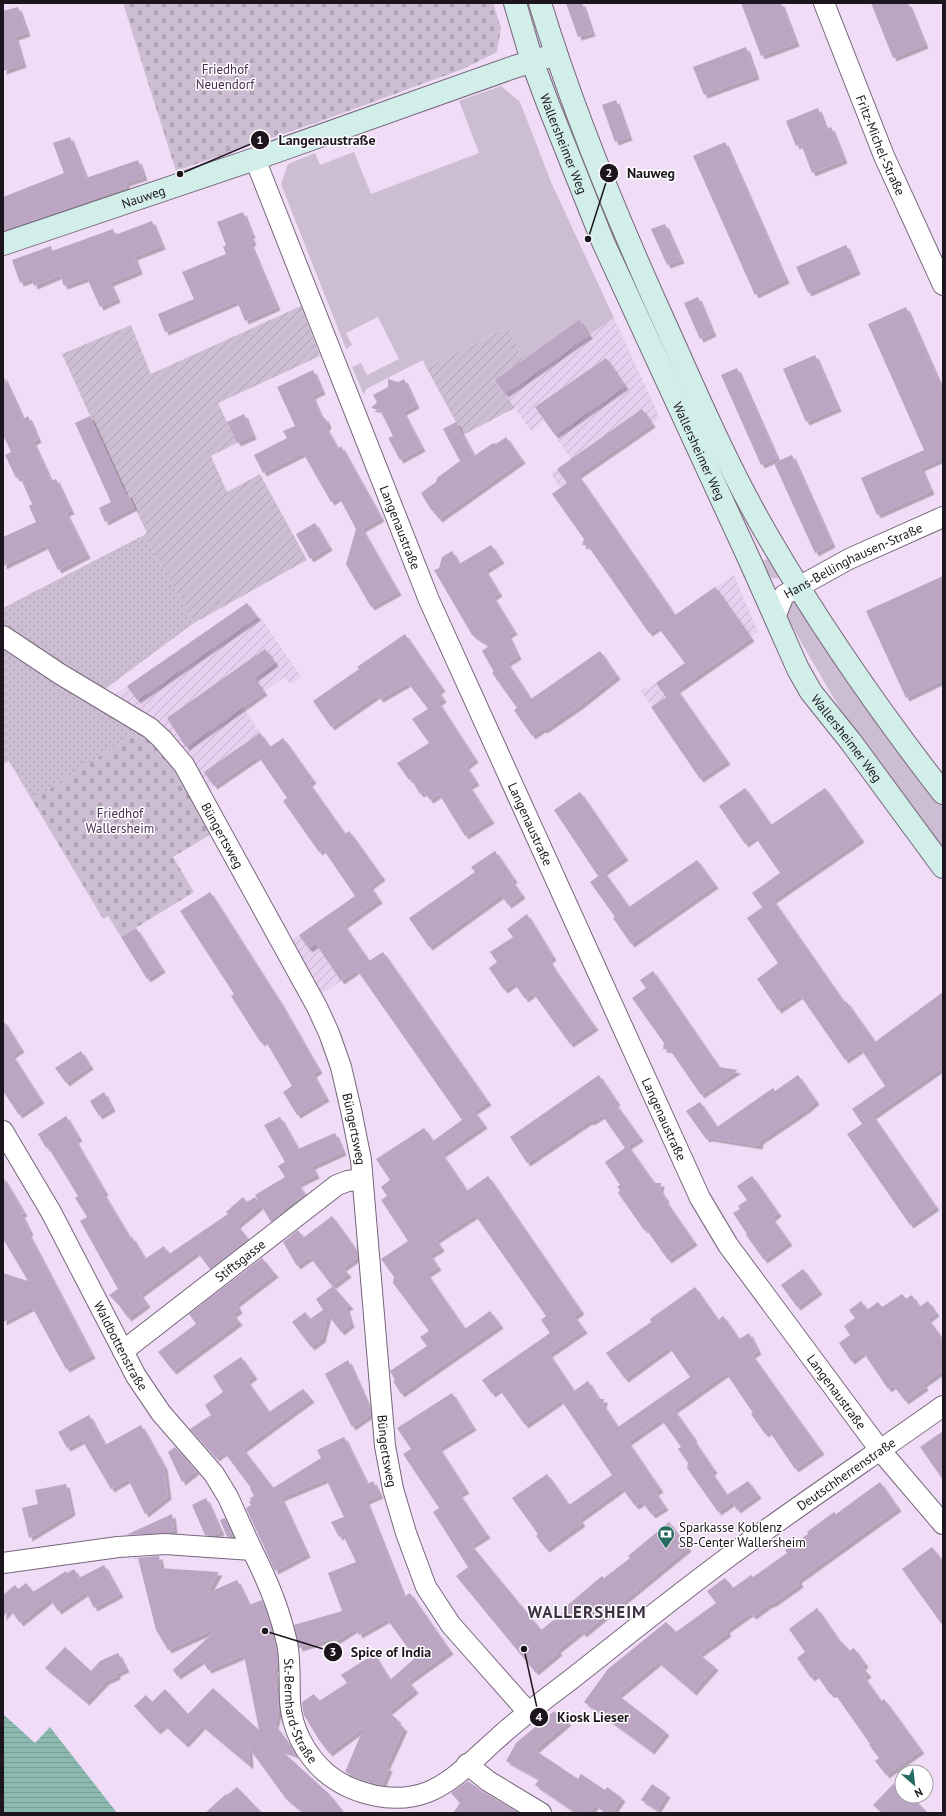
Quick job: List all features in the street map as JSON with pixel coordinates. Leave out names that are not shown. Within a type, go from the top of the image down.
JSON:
[{"type":"street","name":"Wallersheimer Weg","points":[[514,3],[532,61],[575,175],[603,242],[775,617],[786,646],[811,692],[851,742],[943,867]]},
{"type":"street","name":"Wallersheimer Weg","points":[[540,3],[556,55],[616,212],[697,394],[746,496],[769,538],[799,587],[878,708],[943,793]]},
{"type":"street","name":"Fritz-Michel-Straße","points":[[824,3],[884,156],[943,285]]},
{"type":"street","name":"Nauweg","points":[[3,244],[255,159],[532,61],[556,55]]},
{"type":"street","name":"Langenaustraße","points":[[255,159],[430,600],[700,1198],[728,1245],[880,1450],[943,1524]]},
{"type":"street","name":"Hans-Bellinghausen-Straße","points":[[775,617],[784,595],[850,559],[943,517]]},
{"type":"street","name":"Büngertsweg","points":[[3,636],[60,674],[150,728],[162,739],[184,765],[314,1000],[329,1033],[341,1068],[361,1160],[385,1446],[394,1489],[406,1533],[426,1587],[451,1625],[528,1712]]},
{"type":"street","name":"Waldbottenstraße","points":[[3,1131],[51,1212],[136,1376],[161,1413],[214,1474],[228,1497],[252,1550]]},
{"type":"street","name":"Stiftsgasse","points":[[123,1351],[337,1185],[348,1181],[362,1179]]},
{"type":"street","name":"Deutschherrenstraße","points":[[467,1764],[528,1712],[726,1559],[943,1406]]},
{"type":"street","points":[[3,1563],[118,1547],[165,1544],[252,1550]]},
{"type":"street","name":"St.-Bernhard-Straße","points":[[252,1550],[263,1571],[273,1596],[287,1644],[290,1705],[294,1724],[300,1741],[313,1760],[339,1782],[352,1789],[388,1797],[408,1797],[427,1792],[445,1784],[467,1764]]},
{"type":"street","points":[[467,1764],[488,1781],[542,1813]]},
{"type":"shaded area","points":[[614,318],[660,418],[560,488],[551,474],[571,459],[545,421],[531,431],[495,380],[579,320],[589,335]]},
{"type":"shaded area","points":[[734,575],[758,632],[652,706],[640,691],[645,687],[649,688],[684,663],[658,627]]},
{"type":"shaded area","points":[[247,603],[257,617],[261,618],[301,677],[290,684],[284,677],[243,707],[270,747],[205,792],[111,697]]},
{"type":"shaded area","points":[[370,886],[379,900],[344,925],[369,961],[319,996],[289,942]]},
{"type":"shaded area","points":[[3,1714],[35,1743],[50,1727],[117,1813],[3,1813]]},
{"type":"green space","name":"Friedhof Neuendorf","points":[[123,3],[493,3],[501,28],[497,52],[463,69],[321,121],[176,171]]},
{"type":"green space","points":[[501,86],[520,102],[551,182],[614,318],[589,335],[579,321],[523,360],[508,327],[426,367],[423,360],[366,389],[364,395],[352,367],[361,363],[367,375],[399,359],[378,317],[346,333],[352,345],[346,349],[281,184],[288,164],[315,153],[320,165],[354,152],[371,194],[479,153],[459,101]]},
{"type":"green space","points":[[301,306],[320,356],[218,403],[237,443],[211,456],[227,492],[260,474],[307,560],[194,623],[144,535],[147,533],[128,494],[126,495],[62,354],[131,325],[151,374]]},
{"type":"green space","points":[[508,327],[523,360],[495,380],[515,408],[463,435],[426,367]]},
{"type":"green space","points":[[144,535],[194,623],[101,692],[3,628],[3,608]]},
{"type":"green space","points":[[773,556],[785,576],[780,578],[769,577],[761,568],[759,563]]},
{"type":"green space","points":[[796,597],[943,805],[943,857],[886,780],[840,709],[783,611]]},
{"type":"green space","points":[[3,643],[142,729],[32,800],[9,761],[3,764]]},
{"type":"green space","name":"Friedhof Wallersheim","points":[[142,729],[165,750],[213,833],[173,857],[194,892],[121,937],[108,916],[103,919],[32,800]]},
{"type":"building","points":[[566,3],[582,3],[592,33],[578,37]]},
{"type":"building","points":[[741,3],[781,3],[796,43],[761,56]]},
{"type":"building","points":[[871,3],[908,3],[925,45],[893,58]]},
{"type":"building","points":[[18,7],[27,33],[15,37],[23,64],[3,71],[3,11]]},
{"type":"building","points":[[746,47],[756,76],[704,95],[693,67]]},
{"type":"building","points":[[616,100],[629,137],[615,142],[602,105]]},
{"type":"building","points":[[818,108],[826,129],[831,127],[844,160],[812,173],[801,144],[796,146],[786,121]]},
{"type":"building","points":[[70,137],[86,178],[138,160],[144,177],[126,183],[127,187],[3,231],[3,197],[64,173],[53,143]]},
{"type":"building","points":[[725,142],[786,280],[755,295],[693,156]]},
{"type":"building","points":[[243,212],[252,235],[250,235],[253,242],[250,243],[277,307],[245,321],[237,301],[165,332],[158,314],[194,299],[182,272],[226,254],[223,247],[226,245],[217,222]]},
{"type":"building","points":[[152,221],[162,246],[134,257],[139,271],[110,283],[117,299],[100,307],[87,278],[64,286],[60,275],[34,286],[32,279],[20,283],[12,260],[51,246],[52,251],[113,229],[115,235]]},
{"type":"building","points":[[665,224],[681,260],[667,265],[651,229]]},
{"type":"building","points":[[846,245],[857,271],[808,293],[796,267]]},
{"type":"building","points":[[698,297],[713,333],[700,339],[684,303]]},
{"type":"building","points":[[906,307],[943,391],[943,458],[921,468],[931,491],[877,515],[861,478],[924,450],[868,324]]},
{"type":"building","points":[[579,320],[589,335],[505,394],[495,380]]},
{"type":"building","points":[[815,355],[838,408],[806,422],[783,369]]},
{"type":"building","points":[[606,358],[625,386],[555,435],[535,407]]},
{"type":"building","points":[[737,368],[777,458],[761,465],[721,375]]},
{"type":"building","points":[[313,370],[322,391],[312,396],[321,417],[325,418],[328,424],[326,428],[338,449],[341,446],[381,518],[362,529],[398,592],[371,607],[346,564],[356,529],[339,497],[331,502],[303,453],[263,473],[254,455],[287,438],[283,431],[295,426],[277,387]]},
{"type":"building","points":[[3,375],[23,419],[28,416],[38,439],[33,442],[51,481],[56,479],[71,511],[66,513],[87,555],[58,570],[46,545],[3,566],[3,537],[36,522],[29,506],[32,504],[20,477],[16,478],[5,455],[11,452],[3,435]]},
{"type":"building","points":[[388,379],[398,382],[404,379],[416,405],[403,412],[422,448],[400,460],[388,438],[393,436],[380,410],[371,408],[377,402],[373,395],[388,387]]},
{"type":"building","points":[[642,409],[652,424],[578,475],[675,615],[715,587],[751,638],[675,691],[677,690],[727,761],[700,779],[651,707],[666,697],[656,683],[685,663],[658,627],[649,633],[588,546],[582,545],[584,539],[552,494],[567,483],[557,469]]},
{"type":"building","points":[[244,414],[253,436],[237,443],[227,422]]},
{"type":"building","points":[[90,416],[126,495],[128,494],[134,507],[105,522],[99,508],[111,502],[75,423]]},
{"type":"building","points":[[456,422],[474,456],[493,443],[496,444],[506,437],[522,460],[439,519],[431,510],[421,493],[436,482],[437,478],[460,461],[443,429]]},
{"type":"building","points":[[792,455],[832,544],[815,553],[774,463]]},
{"type":"building","points":[[315,523],[329,547],[310,559],[296,534]]},
{"type":"building","points":[[491,545],[501,560],[485,570],[499,593],[493,597],[514,631],[508,635],[518,656],[507,663],[531,699],[600,651],[617,676],[579,706],[544,730],[542,729],[532,736],[514,710],[517,708],[492,673],[494,672],[482,651],[489,646],[472,635],[434,570],[439,568],[442,557],[452,551],[459,564]]},
{"type":"building","points":[[943,576],[943,680],[906,698],[866,611]]},
{"type":"building","points":[[247,603],[257,617],[137,700],[127,686]]},
{"type":"building","points":[[405,634],[442,688],[438,691],[443,699],[438,702],[475,759],[466,766],[476,782],[469,786],[491,820],[465,836],[439,794],[430,800],[424,792],[420,794],[411,779],[409,780],[397,763],[429,743],[412,719],[428,709],[408,683],[380,699],[377,695],[331,727],[313,701],[359,669],[357,667]]},
{"type":"building","points":[[265,649],[275,663],[254,678],[264,692],[186,747],[167,718]]},
{"type":"building","points":[[260,733],[270,747],[283,738],[313,780],[309,783],[345,834],[349,831],[382,877],[370,886],[379,900],[344,925],[369,961],[383,952],[488,1102],[474,1111],[484,1125],[442,1154],[467,1191],[488,1176],[581,1311],[574,1316],[584,1330],[549,1354],[574,1391],[588,1381],[599,1399],[604,1399],[603,1405],[618,1427],[690,1377],[669,1347],[625,1379],[606,1353],[651,1322],[650,1319],[695,1287],[718,1320],[723,1316],[739,1339],[749,1333],[758,1351],[752,1355],[821,1451],[795,1469],[769,1431],[765,1434],[751,1414],[753,1413],[726,1373],[674,1410],[694,1438],[691,1440],[693,1439],[714,1470],[711,1472],[727,1495],[748,1481],[758,1495],[737,1510],[732,1502],[718,1512],[687,1468],[688,1463],[678,1449],[681,1447],[661,1419],[628,1442],[660,1489],[655,1492],[665,1507],[652,1515],[642,1502],[635,1506],[622,1488],[579,1519],[582,1523],[546,1549],[536,1536],[538,1534],[512,1498],[547,1474],[569,1505],[612,1475],[561,1400],[525,1425],[499,1389],[492,1394],[482,1380],[550,1333],[541,1320],[546,1316],[475,1215],[436,1240],[441,1248],[430,1255],[438,1267],[427,1274],[465,1329],[490,1311],[500,1325],[401,1394],[393,1381],[395,1380],[390,1371],[427,1346],[420,1337],[429,1331],[393,1283],[394,1277],[381,1259],[408,1241],[381,1200],[387,1196],[381,1187],[390,1180],[376,1159],[424,1128],[433,1141],[462,1120],[357,970],[341,981],[316,944],[309,949],[299,935],[355,896],[323,849],[319,852],[283,801],[287,798],[258,756],[214,786],[204,772]]},
{"type":"building","points":[[745,788],[771,825],[825,788],[861,839],[773,900],[844,1002],[846,1001],[875,1042],[943,992],[943,1067],[864,1122],[873,1116],[936,1207],[910,1225],[847,1134],[862,1124],[852,1109],[885,1086],[861,1049],[845,1060],[800,995],[778,1010],[757,979],[778,963],[747,918],[764,906],[762,907],[752,893],[780,873],[755,837],[745,844],[719,806]]},
{"type":"building","points":[[580,792],[625,857],[598,876],[554,810]]},
{"type":"building","points":[[495,851],[514,879],[512,881],[522,895],[508,905],[501,895],[429,947],[409,918],[475,872],[471,867]]},
{"type":"building","points":[[697,860],[715,885],[631,944],[613,918],[615,917],[590,882],[604,872],[629,907]]},
{"type":"building","points":[[210,892],[280,1002],[319,1070],[313,1074],[326,1098],[297,1115],[283,1092],[292,1086],[265,1040],[261,1043],[231,996],[234,994],[180,911]]},
{"type":"building","points":[[527,914],[553,957],[549,960],[553,967],[595,1027],[570,1044],[533,993],[525,999],[514,983],[504,990],[489,968],[497,962],[490,952],[513,937],[507,929]]},
{"type":"building","points":[[136,928],[162,969],[147,979],[121,937]]},
{"type":"building","points":[[653,971],[719,1067],[738,1070],[701,1095],[670,1050],[663,1049],[664,1043],[632,998],[646,988],[640,980]]},
{"type":"building","points":[[3,1020],[21,1049],[12,1055],[41,1100],[19,1115],[3,1091]]},
{"type":"building","points":[[81,1051],[90,1066],[66,1083],[55,1068]]},
{"type":"building","points":[[599,1075],[617,1102],[615,1103],[640,1138],[625,1148],[602,1115],[591,1122],[589,1121],[527,1163],[510,1137]]},
{"type":"building","points":[[798,1075],[816,1101],[807,1109],[760,1141],[759,1146],[709,1138],[706,1139],[686,1111],[700,1102],[717,1127],[773,1088],[775,1091]]},
{"type":"building","points":[[104,1092],[112,1108],[99,1116],[90,1101]]},
{"type":"building","points":[[66,1116],[79,1138],[75,1140],[105,1192],[103,1193],[130,1238],[132,1237],[145,1259],[164,1246],[169,1254],[228,1214],[226,1212],[243,1197],[247,1202],[255,1197],[261,1205],[237,1225],[248,1239],[210,1269],[197,1252],[140,1294],[147,1304],[128,1318],[118,1304],[109,1295],[118,1289],[80,1221],[87,1217],[75,1198],[78,1196],[48,1147],[46,1148],[38,1134]]},
{"type":"building","points":[[280,1117],[298,1149],[335,1133],[343,1152],[312,1166],[316,1175],[298,1184],[305,1194],[282,1210],[284,1212],[271,1222],[255,1195],[285,1177],[278,1166],[285,1162],[264,1125]]},
{"type":"building","points":[[628,1146],[654,1183],[661,1183],[660,1190],[666,1199],[665,1200],[694,1242],[668,1260],[646,1229],[644,1230],[618,1193],[620,1190],[617,1187],[620,1185],[605,1162]]},
{"type":"building","points":[[752,1176],[778,1213],[772,1218],[789,1242],[764,1260],[746,1235],[747,1234],[733,1213],[740,1209],[738,1206],[747,1200],[737,1186]]},
{"type":"building","points":[[3,1177],[24,1213],[21,1214],[30,1232],[28,1233],[92,1355],[66,1369],[32,1307],[3,1322],[3,1273],[28,1281],[3,1239]]},
{"type":"building","points":[[332,1216],[357,1251],[358,1257],[343,1268],[348,1274],[332,1286],[310,1257],[297,1266],[283,1242],[298,1230],[303,1238]]},
{"type":"building","points":[[262,1258],[275,1274],[236,1304],[239,1310],[233,1314],[239,1322],[173,1371],[158,1352],[196,1324],[189,1314]]},
{"type":"building","points":[[803,1269],[819,1291],[797,1307],[781,1285]]},
{"type":"building","points":[[333,1286],[350,1306],[346,1308],[351,1324],[341,1332],[328,1315],[322,1339],[311,1347],[292,1322],[305,1312],[310,1319],[323,1310],[316,1299]]},
{"type":"building","points":[[902,1294],[906,1299],[912,1295],[919,1307],[928,1301],[936,1313],[928,1319],[943,1340],[943,1370],[923,1384],[925,1387],[905,1401],[893,1385],[888,1389],[863,1352],[851,1361],[839,1343],[850,1335],[844,1326],[855,1318],[849,1310],[861,1301],[867,1310],[878,1302],[882,1307]]},
{"type":"building","points":[[241,1357],[254,1376],[247,1381],[269,1412],[303,1389],[311,1399],[243,1449],[273,1488],[321,1458],[317,1450],[344,1437],[367,1484],[373,1481],[380,1495],[366,1501],[404,1597],[410,1593],[450,1651],[408,1681],[415,1690],[388,1712],[398,1720],[397,1722],[404,1728],[386,1767],[389,1768],[382,1785],[368,1782],[345,1772],[364,1727],[329,1753],[319,1740],[304,1715],[302,1702],[314,1694],[319,1701],[347,1683],[341,1675],[374,1654],[390,1680],[415,1658],[387,1619],[359,1635],[356,1628],[334,1642],[333,1638],[299,1648],[294,1625],[342,1611],[328,1573],[356,1562],[343,1535],[339,1537],[331,1522],[344,1517],[326,1479],[281,1498],[307,1554],[275,1571],[246,1508],[251,1505],[249,1502],[251,1500],[250,1498],[254,1496],[250,1489],[251,1488],[224,1452],[216,1458],[190,1429],[211,1415],[205,1405],[223,1392],[213,1376]]},
{"type":"building","points":[[348,1360],[371,1414],[352,1427],[325,1374]]},
{"type":"building","points":[[452,1393],[473,1427],[439,1448],[466,1490],[459,1494],[487,1535],[471,1545],[541,1630],[565,1611],[563,1609],[602,1576],[604,1578],[630,1558],[628,1556],[669,1522],[688,1548],[583,1634],[581,1631],[557,1650],[559,1652],[535,1672],[456,1576],[468,1567],[433,1512],[439,1508],[403,1454],[411,1449],[397,1428]]},
{"type":"building","points":[[89,1415],[105,1445],[141,1425],[164,1466],[168,1496],[145,1514],[128,1479],[111,1489],[82,1440],[67,1448],[58,1432]]},
{"type":"building","points":[[943,1431],[943,1480],[920,1447]]},
{"type":"building","points":[[175,1447],[196,1471],[182,1482],[168,1452]]},
{"type":"building","points":[[880,1482],[898,1508],[798,1580],[800,1584],[772,1604],[771,1603],[753,1616],[750,1613],[726,1630],[728,1633],[699,1654],[715,1667],[693,1692],[658,1662],[618,1695],[666,1732],[651,1751],[584,1702],[608,1669],[666,1622],[676,1632],[716,1603],[707,1591],[725,1578],[733,1588],[751,1575],[753,1577],[787,1553],[785,1550],[808,1534],[807,1532],[834,1512],[836,1514]]},
{"type":"building","points":[[66,1484],[72,1512],[29,1538],[22,1508],[38,1504],[35,1490]]},
{"type":"building","points":[[206,1498],[221,1532],[210,1536],[205,1535],[192,1505]]},
{"type":"building","points":[[172,1514],[174,1530],[166,1533],[126,1535]]},
{"type":"building","points":[[225,1518],[234,1537],[227,1537],[220,1520]]},
{"type":"building","points":[[932,1547],[943,1562],[943,1626],[902,1569]]},
{"type":"building","points":[[159,1556],[161,1566],[158,1568],[219,1572],[207,1593],[237,1580],[249,1605],[262,1600],[273,1634],[278,1658],[278,1668],[274,1668],[279,1710],[275,1725],[296,1755],[281,1750],[329,1794],[344,1813],[303,1813],[286,1799],[249,1748],[250,1766],[202,1726],[185,1744],[164,1725],[157,1731],[134,1706],[146,1695],[152,1702],[165,1689],[188,1714],[213,1688],[259,1730],[244,1655],[208,1670],[202,1660],[177,1676],[173,1670],[219,1627],[168,1650],[156,1630],[138,1558],[134,1558]]},
{"type":"building","points":[[104,1565],[120,1594],[94,1608],[86,1592],[58,1611],[50,1599],[20,1623],[10,1609],[3,1617],[3,1595],[15,1585],[18,1589],[26,1583],[33,1592],[66,1571],[67,1573],[74,1569],[79,1578]]},
{"type":"building","points":[[817,1608],[840,1642],[843,1643],[849,1651],[854,1648],[865,1664],[862,1667],[868,1674],[864,1677],[881,1701],[884,1699],[921,1750],[901,1764],[894,1764],[894,1769],[886,1775],[875,1761],[879,1758],[835,1694],[830,1694],[816,1674],[811,1678],[797,1658],[805,1652],[789,1629]]},
{"type":"building","points":[[65,1647],[91,1671],[100,1661],[118,1653],[126,1669],[117,1673],[117,1676],[106,1681],[86,1702],[45,1668]]},
{"type":"building","points":[[554,1711],[568,1722],[535,1750],[578,1779],[581,1774],[605,1790],[607,1787],[622,1798],[612,1813],[606,1813],[595,1805],[590,1813],[576,1813],[535,1785],[539,1779],[506,1761],[516,1743]]},
{"type":"building","points":[[468,1781],[519,1813],[453,1813],[460,1803],[451,1793]]},
{"type":"building","points":[[894,1783],[894,1804],[919,1804],[928,1813],[882,1813],[873,1805]]},
{"type":"building","points":[[652,1784],[667,1794],[657,1810],[641,1800]]},
{"type":"building","points":[[237,1787],[262,1813],[205,1813],[226,1794],[227,1795]]},
{"type":"place","name":"Langenaustraße","points":[[180,174]]},
{"type":"place","name":"Nauweg","points":[[588,239]]},
{"type":"place","name":"Sparkasse Koblenz SB-Center Wallersheim","points":[[666,1549]]},
{"type":"place","name":"Spice of India","points":[[265,1631]]},
{"type":"place","name":"Kiosk Lieser","points":[[524,1649]]},
{"type":"district","name":"WALLERSHEIM","points":[[587,1612]]}]
